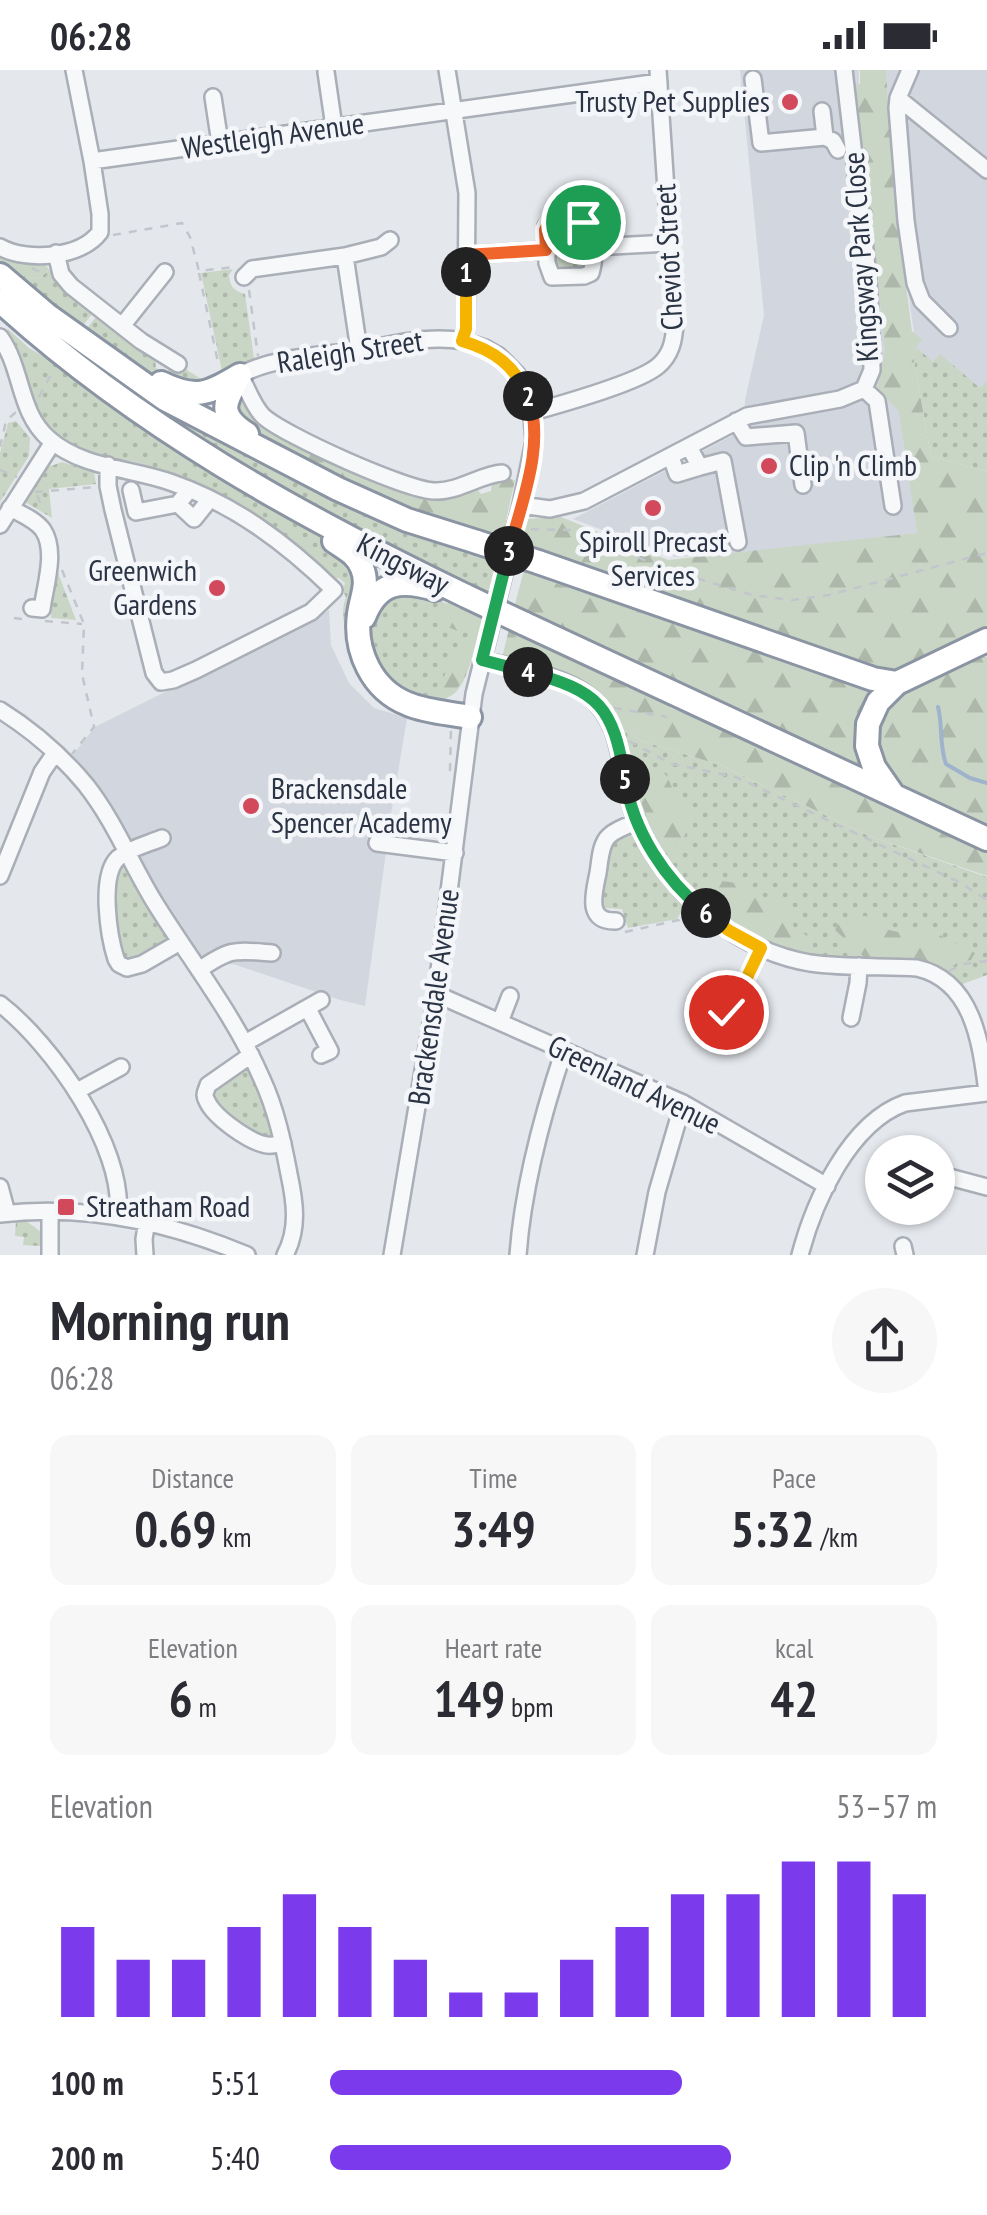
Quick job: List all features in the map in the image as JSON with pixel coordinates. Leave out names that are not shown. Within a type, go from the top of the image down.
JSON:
[{"type":"highway","name":"Kingsway","points":[[0,276],[165,398],[305,473],[407,520],[862,676],[897,683]]},
{"type":"highway","name":"Kingsway","points":[[0,301],[77,366],[156,424],[279,500],[464,595],[987,840]]},
{"type":"highway","points":[[47,314],[183,393],[208,393],[240,372]]},
{"type":"highway","points":[[240,372],[226,405],[230,421],[305,473]]},
{"type":"highway","points":[[279,500],[350,551],[360,564],[365,578],[359,611],[362,654],[374,677],[406,703],[470,716]]},
{"type":"highway","points":[[359,626],[377,594],[394,585],[413,583],[464,595]]},
{"type":"highway","points":[[894,796],[868,752],[868,724],[878,702],[897,683],[987,637]]},
{"type":"street","points":[[447,70],[466,176],[466,329],[462,341],[485,348],[508,365],[526,391],[533,412]]},
{"type":"street","name":"Kingsway Park Close","points":[[521,505],[550,510],[572,506],[736,421],[767,411],[840,399],[864,390],[873,360],[867,267],[836,146],[850,114],[844,70]]},
{"type":"street","points":[[910,70],[896,108],[915,283],[922,301],[949,328]]},
{"type":"street","points":[[0,247],[16,254],[56,253],[80,247],[97,237],[101,224],[80,71]]},
{"type":"street","points":[[326,72],[334,127]]},
{"type":"street","name":"Westleigh Avenue","points":[[92,160],[453,112],[659,76]]},
{"type":"street","name":"Cheviot Street","points":[[533,412],[642,376],[659,365],[672,345],[675,324],[659,76]]},
{"type":"street","points":[[752,79],[761,144],[836,146],[822,112]]},
{"type":"street","points":[[214,97],[220,143]]},
{"type":"street","points":[[898,98],[987,170]]},
{"type":"street","points":[[588,224],[594,247],[593,266],[590,273],[554,277],[549,275],[546,250],[546,226],[588,224]]},
{"type":"street","points":[[244,277],[252,269],[345,256],[381,247],[390,240]]},
{"type":"street","points":[[594,247],[669,243]]},
{"type":"street","points":[[466,255],[546,250]]},
{"type":"street","points":[[56,253],[65,280],[169,363]]},
{"type":"street","points":[[345,256],[359,350]]},
{"type":"street","points":[[122,326],[157,291],[164,272]]},
{"type":"street","points":[[0,337],[9,352],[25,404],[52,442],[83,460],[108,465],[157,478],[210,499],[279,540],[334,590],[310,612],[196,670],[161,682],[154,673],[108,486],[108,465]]},
{"type":"street","name":"Raleigh Street","points":[[240,372],[359,350],[438,339],[462,341]]},
{"type":"street","points":[[240,372],[264,417],[312,444],[417,488],[438,491],[484,485],[496,472],[502,473]]},
{"type":"street","points":[[864,390],[877,401],[893,506]]},
{"type":"street","name":"Brackensdale Avenue","points":[[392,1255],[436,994],[470,716],[533,450],[533,412]]},
{"type":"street","points":[[736,421],[746,437],[796,432],[803,485]]},
{"type":"street","points":[[0,525],[31,486],[52,442]]},
{"type":"street","points":[[689,447],[700,467]]},
{"type":"street","points":[[671,457],[677,474],[723,461],[738,542]]},
{"type":"street","points":[[131,490],[136,512],[178,504],[190,490]]},
{"type":"street","points":[[178,504],[194,519],[210,499]]},
{"type":"street","points":[[10,508],[40,527],[48,543],[42,609],[33,616]]},
{"type":"street","points":[[482,660],[566,682],[598,705],[616,735],[628,796],[657,860],[692,902],[728,930],[761,948],[810,963],[918,968],[940,978],[972,1015],[982,1050],[987,1092],[918,1100],[878,1116],[849,1149],[827,1186],[800,1255]]},
{"type":"street","points":[[0,710],[60,758],[100,805],[248,1049],[264,1082],[283,1143],[295,1221],[285,1255]]},
{"type":"street","points":[[0,876],[42,772],[60,758]]},
{"type":"street","points":[[616,922],[598,916],[593,904],[602,848],[609,836],[637,822]]},
{"type":"street","points":[[162,838],[127,853],[114,864],[108,892],[108,926],[119,964],[127,968],[180,942]]},
{"type":"street","points":[[377,843],[455,853]]},
{"type":"street","points":[[740,992],[761,948]]},
{"type":"street","points":[[199,970],[235,950],[272,953]]},
{"type":"street","points":[[851,1018],[859,966]]},
{"type":"street","name":"Greenland Avenue","points":[[436,994],[683,1103],[827,1186]]},
{"type":"street","points":[[500,1022],[510,996]]},
{"type":"street","points":[[0,1004],[36,1038],[77,1091],[110,1162],[119,1198],[118,1215]]},
{"type":"street","points":[[283,1143],[267,1145],[244,1135],[206,1100],[205,1091],[248,1049],[314,1004],[330,1051],[321,1055]]},
{"type":"street","points":[[518,1255],[539,1137],[564,1050]]},
{"type":"street","points":[[77,1091],[121,1067]]},
{"type":"street","points":[[645,1255],[664,1164],[683,1103]]},
{"type":"street","points":[[955,1179],[987,1187]]},
{"type":"street","points":[[0,1188],[4,1214],[118,1215],[147,1222],[205,1247],[248,1255]]},
{"type":"street","points":[[50,1212],[50,1255]]},
{"type":"street","points":[[145,1255],[147,1222]]},
{"type":"path","points":[[97,237],[182,223],[240,372]]},
{"type":"path","points":[[546,250],[594,247]]},
{"type":"path","points":[[16,254],[41,274],[65,280]]},
{"type":"path","points":[[199,271],[235,267],[244,277],[249,291],[240,372]]},
{"type":"path","points":[[0,446],[6,421],[25,404]]},
{"type":"path","points":[[0,470],[31,486],[108,486]]},
{"type":"path","points":[[31,486],[44,513]]},
{"type":"path","points":[[524,529],[569,530],[588,535],[660,566],[752,595],[792,600],[829,595],[987,552]]},
{"type":"path","points":[[60,562],[84,624],[82,674],[94,727],[60,758]]},
{"type":"path","points":[[14,618],[33,616],[84,624]]},
{"type":"path","points":[[598,705],[667,717]]},
{"type":"path","points":[[436,711],[435,718],[451,726],[450,784]]},
{"type":"path","points":[[616,735],[672,764],[746,782],[958,882],[987,900]]},
{"type":"path","points":[[616,922],[616,934],[678,920],[692,902]]},
{"type":"path","points":[[940,978],[957,966],[987,961]]},
{"type":"shaded area","points":[[740,70],[859,70],[858,116],[917,533],[676,557],[573,519],[743,430],[745,400],[764,315]]},
{"type":"shaded area","points":[[886,70],[987,70],[987,381],[981,389],[940,355],[933,363],[916,347],[894,194]]},
{"type":"shaded area","name":"Brackensdale Spencer Academy","points":[[329,610],[331,645],[349,683],[374,708],[407,718],[387,838],[438,845],[436,859],[386,852],[365,1006],[233,964],[208,971],[147,876],[100,791],[71,757],[95,727]]},
{"type":"green space","points":[[860,70],[886,70],[894,194],[912,331],[922,340],[913,355],[931,456],[987,472],[987,625],[909,669],[885,676],[650,593],[621,577],[585,574],[430,520],[284,452],[232,417],[236,394],[244,392],[263,423],[430,498],[470,488],[481,494],[491,491],[496,476],[515,480],[506,520],[561,517],[668,560],[917,533],[899,411],[877,389],[885,351],[868,183],[853,85],[860,84]]},
{"type":"green space","points":[[580,228],[585,232],[586,246],[551,248],[553,230]]},
{"type":"green space","points":[[587,250],[588,264],[583,270],[557,272],[551,253]]},
{"type":"green space","points":[[0,255],[23,263],[43,263],[49,269],[39,279],[14,274],[0,265]]},
{"type":"green space","points":[[49,269],[62,288],[93,313],[81,328],[14,274],[39,279]]},
{"type":"green space","points":[[233,269],[229,275],[232,285],[245,294],[254,359],[222,371],[201,273]]},
{"type":"green space","points":[[0,283],[219,440],[323,494],[498,562],[489,593],[377,543],[199,445],[0,293]]},
{"type":"green space","points":[[99,313],[155,358],[156,368],[163,372],[181,366],[201,379],[208,389],[156,376],[85,331]]},
{"type":"green space","points":[[8,329],[29,348],[55,363],[61,361],[212,473],[314,533],[357,565],[353,643],[347,641],[344,624],[345,583],[339,578],[329,579],[317,561],[286,537],[251,513],[195,484],[156,468],[88,452],[56,434],[34,404],[22,367],[3,334]]},
{"type":"green space","points":[[916,347],[933,362],[940,354],[980,388],[987,381],[987,472],[931,456],[913,355]]},
{"type":"green space","points":[[16,421],[30,438],[29,456],[0,502],[0,453],[8,423]]},
{"type":"green space","points":[[62,462],[94,472],[96,484],[49,489],[52,518],[20,499],[37,471]]},
{"type":"green space","points":[[52,557],[76,620],[51,618]]},
{"type":"green space","points":[[524,570],[880,688],[868,775],[527,613],[515,604]]},
{"type":"green space","points":[[396,588],[413,589],[482,619],[465,677],[448,697],[416,696],[386,679],[377,668],[367,628]]},
{"type":"green space","points":[[448,603],[482,619],[468,669],[445,699],[420,699],[420,694],[434,696],[468,640],[470,631],[460,632],[441,624],[438,616]]},
{"type":"green space","points":[[509,629],[644,685],[672,709],[715,721],[987,850],[987,876],[869,836],[723,766],[642,741],[623,730],[609,705],[592,691],[502,658]]},
{"type":"green space","points":[[987,657],[987,829],[897,785],[878,756],[878,729],[889,705],[905,691],[954,664]]},
{"type":"green space","points":[[623,730],[642,741],[723,766],[869,836],[987,877],[987,975],[960,985],[942,968],[927,961],[812,954],[787,948],[739,927],[698,895],[665,855],[643,808]]},
{"type":"green space","points":[[649,766],[668,778],[687,814],[685,834],[666,853],[654,835],[637,792],[639,775]]},
{"type":"green space","points":[[621,834],[630,834],[636,840],[663,885],[684,907],[677,919],[628,928],[622,909],[598,904],[609,845]]},
{"type":"green space","points":[[122,864],[169,939],[130,963],[121,959],[113,911],[114,886]]},
{"type":"green space","points":[[709,881],[743,884],[778,901],[795,929],[810,942],[801,952],[766,940],[733,922],[713,907]]},
{"type":"green space","points":[[864,916],[898,932],[926,928],[975,953],[971,960],[946,971],[926,961],[865,958],[835,930],[838,924],[853,924]]},
{"type":"green space","points":[[251,1068],[272,1138],[245,1129],[211,1097],[212,1089]]},
{"type":"green space","points":[[16,1220],[26,1221],[41,1232],[40,1246],[23,1245],[24,1237],[15,1236]]},
{"type":"waterway","points":[[938,707],[946,764],[987,783]]},
{"type":"place","name":"Trusty Pet Supplies","points":[[790,102]]},
{"type":"place","name":"Clip 'n Climb","points":[[769,466]]},
{"type":"place","name":"Spiroll Precast Services","points":[[653,508]]},
{"type":"place","name":"Greenwich Gardens","points":[[217,588]]},
{"type":"place","name":"Brackensdale Spencer Academy","points":[[251,806]]},
{"type":"place","name":"Streatham Road","points":[[66,1207]]},
{"type":"route","points":[[583,222],[548,224],[546,250],[466,255],[466,329],[462,341],[485,348],[508,365],[526,391],[534,422],[531,464],[482,660],[566,682],[604,712],[616,735],[637,822],[657,860],[694,904],[728,930],[761,948],[740,992],[724,997],[726,1012]]}]
